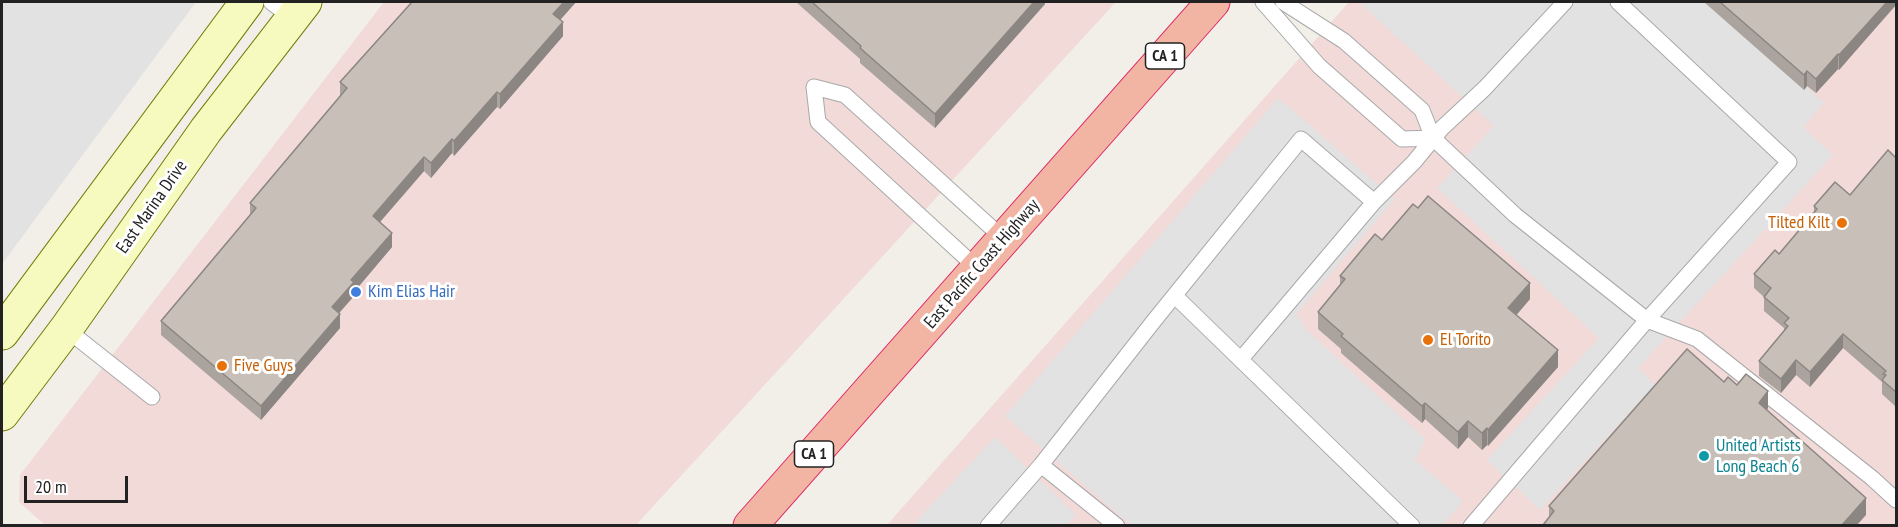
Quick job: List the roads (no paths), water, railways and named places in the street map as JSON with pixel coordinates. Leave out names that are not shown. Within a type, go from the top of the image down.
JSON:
[{"type":"highway","name":"East Pacific Coast Highway","points":[[750,525],[1213,2]]},
{"type":"main road","points":[[2,333],[248,2]]},
{"type":"main road","name":"East Marina Drive","points":[[2,414],[66,328],[206,130],[289,7]]},
{"type":"lane","points":[[1263,2],[1319,66],[1402,139],[1434,138]]},
{"type":"lane","points":[[1283,2],[1344,41],[1422,110],[1434,138],[1515,215],[1647,320],[1697,339],[1872,478],[1896,500]]},
{"type":"lane","points":[[1241,359],[1374,202],[1565,2]]},
{"type":"lane","points":[[1471,525],[1647,320],[1789,162],[1618,2]]},
{"type":"lane","points":[[978,269],[818,122],[814,87],[844,95],[1004,239]]},
{"type":"lane","points":[[988,525],[1041,465],[1301,139],[1374,202]]},
{"type":"lane","points":[[1174,296],[1412,525]]},
{"type":"lane","points":[[66,328],[152,397]]},
{"type":"lane","points":[[1041,465],[1117,525]]},
{"type":"place","name":"Tilted Kilt","points":[[1842,223]]},
{"type":"place","name":"Kim Elias Hair","points":[[356,292]]},
{"type":"place","name":"El Torito","points":[[1428,340]]},
{"type":"place","name":"Five Guys","points":[[222,366]]},
{"type":"place","name":"United Artists Long Beach 6","points":[[1704,456]]}]
